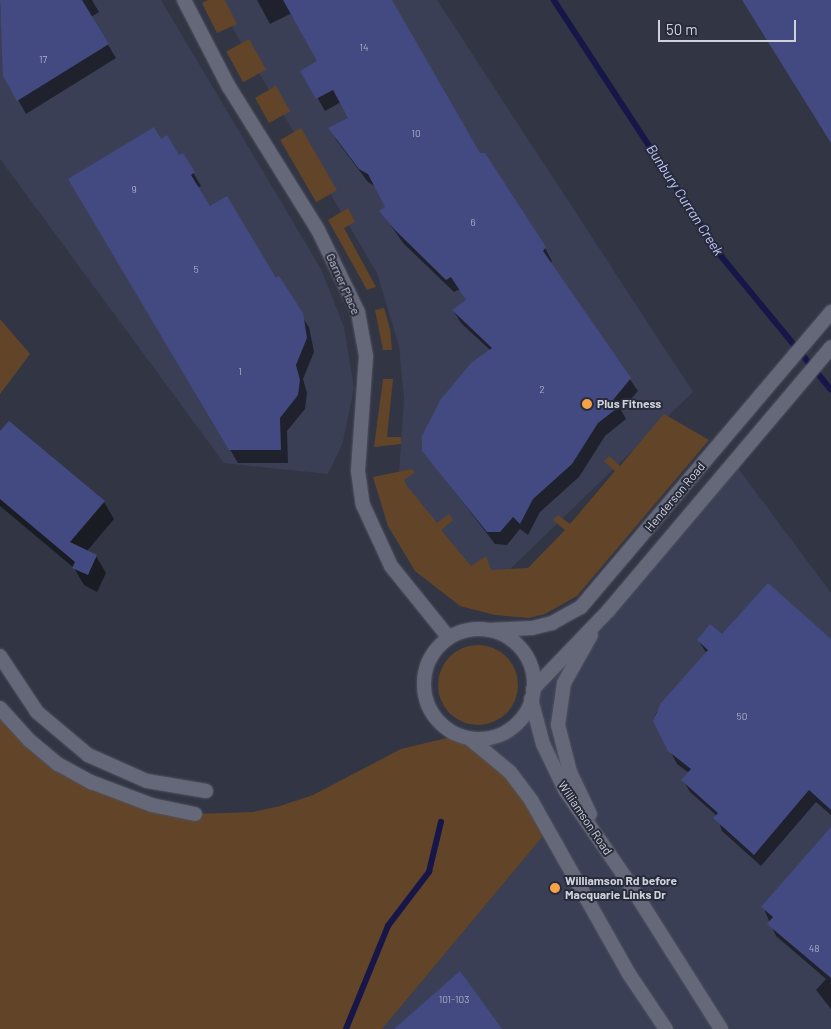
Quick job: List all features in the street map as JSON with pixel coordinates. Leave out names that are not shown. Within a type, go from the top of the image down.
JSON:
[{"type":"main road","name":"Garner Place","points":[[184,0],[229,87],[318,230],[358,312],[366,356],[358,471],[363,505],[391,566],[449,638]]},
{"type":"main road","name":"Henderson Road","points":[[488,630],[532,628],[552,623],[581,607],[831,312]]},
{"type":"main road","name":"Henderson Road","points":[[532,694],[609,610],[831,347]]},
{"type":"main road","points":[[609,610],[574,662],[564,683],[558,726],[562,750],[578,792],[624,876]]},
{"type":"main road","points":[[469,738],[489,738],[507,731],[522,717],[532,694],[531,669],[522,651],[507,637],[488,630],[468,630],[449,638],[429,660],[424,690],[430,709],[450,731],[469,738],[510,772],[531,800],[629,974],[666,1029]]},
{"type":"main road","points":[[0,656],[37,712],[88,755],[147,780],[206,791]]},
{"type":"main road","name":"Williamson Road","points":[[532,694],[553,770],[624,876],[721,1029]]},
{"type":"main road","points":[[0,708],[29,740],[58,764],[92,782],[152,805],[195,814]]},
{"type":"shaded area","points":[[0,0],[161,0],[321,269],[344,327],[354,388],[343,442],[328,474],[224,463],[0,159]]},
{"type":"shaded area","points":[[208,0],[225,0],[237,24],[217,33],[202,3]]},
{"type":"shaded area","points":[[216,0],[437,0],[693,392],[472,606],[398,488],[404,399],[399,346],[377,273]]},
{"type":"shaded area","points":[[249,39],[266,70],[243,82],[226,52]]},
{"type":"shaded area","points":[[276,86],[290,111],[269,123],[255,98]]},
{"type":"shaded area","points":[[301,128],[337,190],[316,202],[280,140]]},
{"type":"shaded area","points":[[348,208],[355,222],[344,228],[376,287],[367,290],[328,220]]},
{"type":"shaded area","points":[[384,308],[390,329],[392,350],[383,350],[375,310]]},
{"type":"shaded area","points":[[0,319],[30,354],[0,394]]},
{"type":"shaded area","points":[[383,379],[393,379],[387,437],[401,437],[401,444],[374,447]]},
{"type":"shaded area","points":[[664,414],[709,440],[577,596],[545,614],[529,618],[495,615],[460,606],[415,571],[388,526],[373,477],[412,469],[415,472],[404,480],[407,486],[437,523],[449,514],[453,520],[441,530],[471,566],[486,556],[491,570],[528,568],[565,530],[553,520],[558,515],[570,524],[615,471],[604,461],[609,456],[620,466]]},
{"type":"shaded area","points":[[734,463],[831,593],[831,1029],[382,1029],[549,829],[469,738],[496,738],[523,721],[531,699]]},
{"type":"shaded area","points":[[478,645],[493,648],[506,657],[515,670],[518,685],[515,700],[506,713],[493,722],[478,725],[463,722],[450,713],[441,700],[438,685],[441,670],[450,657],[463,648]]},
{"type":"shaded area","points":[[0,706],[58,764],[195,814],[253,812],[280,806],[313,795],[401,749],[459,735],[469,738],[489,754],[549,829],[382,1029],[0,1029]]},
{"type":"building","points":[[0,0],[82,0],[109,44],[17,101],[3,76]]},
{"type":"building","points":[[283,0],[392,0],[480,153],[485,153],[546,247],[543,251],[631,378],[613,400],[620,406],[598,423],[572,464],[533,499],[520,524],[513,517],[500,532],[487,532],[422,451],[422,436],[441,399],[472,362],[492,348],[452,310],[466,300],[451,277],[446,280],[395,230],[379,211],[385,207],[368,174],[359,169],[328,128],[348,118],[333,90],[316,99],[300,71],[317,61]]},
{"type":"building","points":[[742,0],[831,0],[831,143]]},
{"type":"building","points":[[154,127],[161,139],[167,135],[179,155],[183,153],[195,172],[191,175],[210,206],[227,196],[276,278],[279,276],[303,313],[307,338],[296,365],[300,380],[298,395],[280,418],[281,450],[229,450],[68,179]]},
{"type":"building","points":[[9,421],[105,501],[70,542],[97,555],[88,575],[72,568],[75,562],[0,499],[0,431]]},
{"type":"building","points":[[768,583],[831,639],[831,810],[809,790],[754,855],[713,818],[718,813],[681,780],[691,769],[668,751],[653,721],[661,703],[708,650],[697,640],[710,624],[722,634]]},
{"type":"building","points":[[831,827],[831,978],[767,924],[773,917],[761,907]]},
{"type":"building","points":[[460,971],[502,1029],[394,1029]]},
{"type":"waterway","name":"Bunbury Curran Creek","points":[[554,0],[722,257],[831,389]]},
{"type":"waterway","points":[[346,1029],[388,926],[429,872],[441,822]]},
{"type":"place","name":"Plus Fitness","points":[[587,404]]},
{"type":"place","name":"Williamson Rd before Macquarie Links Dr","points":[[555,888]]}]
